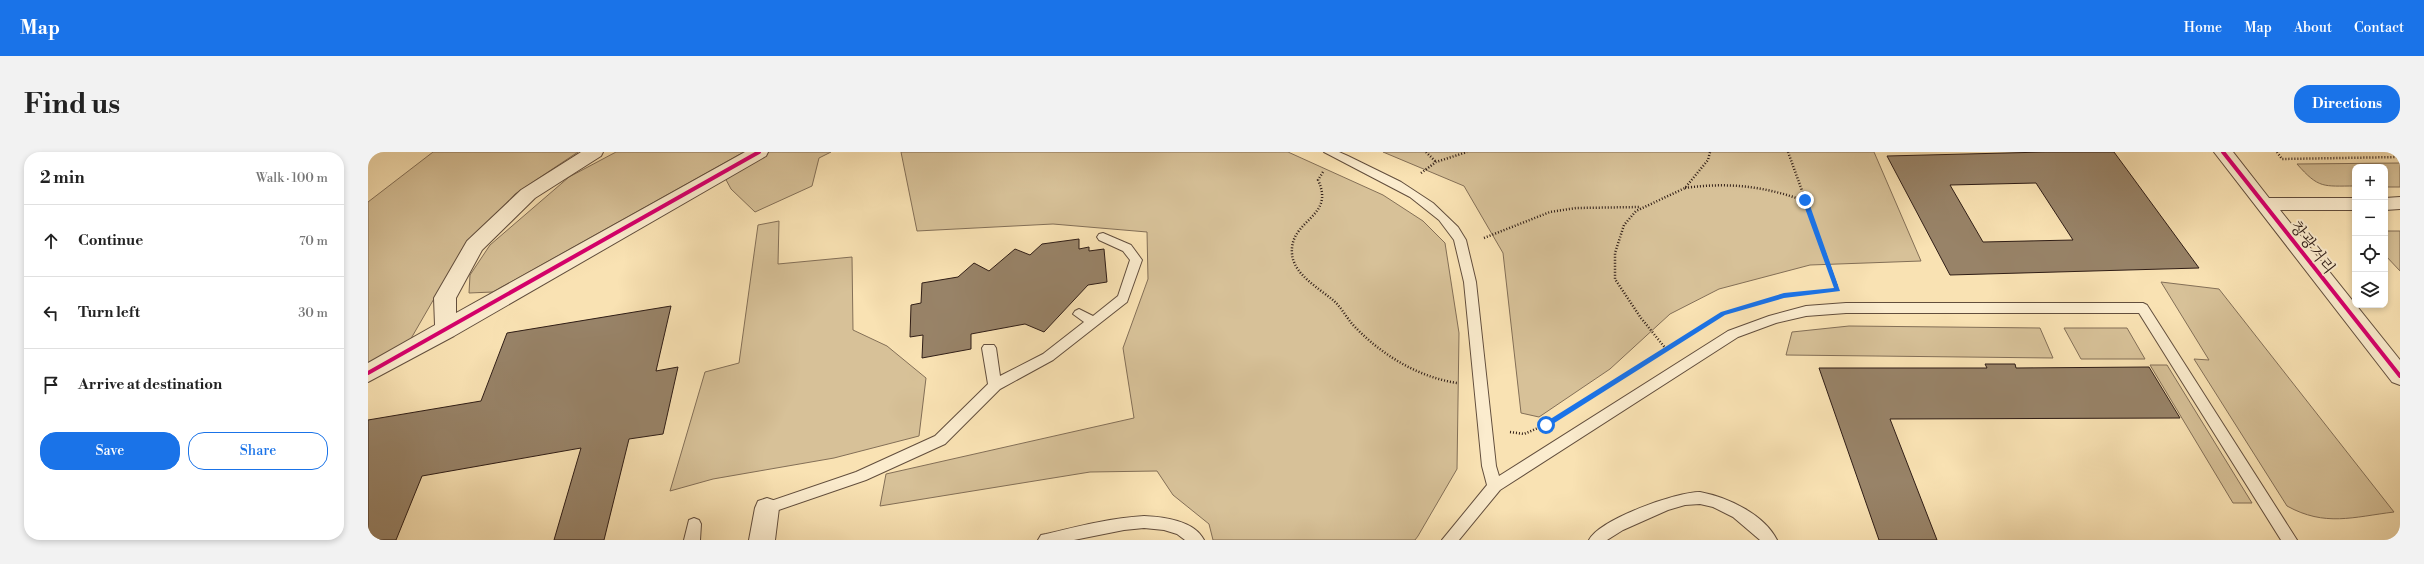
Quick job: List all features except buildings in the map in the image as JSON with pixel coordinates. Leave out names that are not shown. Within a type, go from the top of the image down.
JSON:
[{"type":"street","points":[[446,330],[445,298],[474,246],[528,194],[594,152]]},
{"type":"street","points":[[368,373],[759,152]]},
{"type":"street","name":"창광거리","points":[[2223,152],[2400,376]]},
{"type":"street","points":[[2264,204],[2352,204]]},
{"type":"street","points":[[2388,204],[2400,204]]},
{"type":"street","points":[[762,540],[767,508]]},
{"type":"lane","points":[[1335,154],[1382,174],[1439,214],[1455,230],[1464,252],[1481,385],[1489,466],[1495,486]]},
{"type":"lane","points":[[767,508],[861,476],[940,440],[995,386],[1048,357],[1092,321],[1123,299],[1132,276],[1136,260],[1127,248],[1103,237]]},
{"type":"lane","points":[[1450,540],[1495,486],[1733,334],[1773,319],[1806,311],[1876,306],[2143,308],[2289,540]]},
{"type":"lane","points":[[1079,314],[1092,321]]},
{"type":"lane","points":[[989,348],[995,386]]},
{"type":"lane","points":[[1597,540],[1608,529],[1670,503],[1700,498],[1736,511],[1761,530],[1769,540]]},
{"type":"lane","points":[[1046,540],[1148,521],[1172,525],[1196,540]]},
{"type":"lane","points":[[692,540],[694,524]]},
{"type":"path","points":[[1426,152],[1436,162]]},
{"type":"path","points":[[1402,188],[1436,162],[1467,152]]},
{"type":"path","points":[[1685,188],[1708,160],[1710,152]]},
{"type":"path","points":[[1788,152],[1838,290],[1832,290]]},
{"type":"path","points":[[2277,152],[2282,159],[2400,157]]},
{"type":"path","points":[[1335,154],[1318,180],[1324,199],[1320,207],[1301,227],[1294,240],[1292,255],[1297,267],[1335,302],[1355,327],[1413,370],[1441,382],[1481,385]]},
{"type":"path","points":[[1661,355],[1668,350],[1622,292],[1614,272],[1615,253],[1624,225],[1636,211],[1685,188],[1737,183],[1770,189],[1805,200]]},
{"type":"path","points":[[1482,238],[1509,229],[1539,214],[1558,210],[1642,207]]},
{"type":"path","points":[[1508,430],[1513,434],[1524,434],[1540,427]]},
{"type":"shaded area","points":[[433,152],[578,152],[515,194],[461,252],[409,342],[368,365],[368,202]]},
{"type":"shaded area","points":[[616,152],[744,152],[493,292],[469,293],[470,275],[490,245],[569,177]]},
{"type":"shaded area","points":[[768,152],[831,152],[819,158],[812,186],[755,212],[731,189],[724,176]]},
{"type":"shaded area","points":[[901,152],[1288,152],[1383,195],[1423,221],[1445,243],[1459,333],[1457,469],[1418,536],[1415,540],[1213,540],[1209,524],[1173,495],[1157,471],[1090,472],[880,506],[886,474],[1134,418],[1123,348],[1148,279],[1147,232],[1053,224],[917,231]]},
{"type":"shaded area","points":[[1383,152],[1874,152],[1921,261],[1810,265],[1719,289],[1670,314],[1610,369],[1539,417],[1521,413],[1503,253],[1464,186]]},
{"type":"shaded area","points":[[2400,163],[2400,187],[2388,187],[2388,164],[2352,164],[2352,186],[2328,186],[2311,178],[2297,164]]},
{"type":"shaded area","points":[[779,221],[778,264],[852,257],[853,330],[887,346],[926,378],[919,436],[834,458],[713,479],[670,491],[705,372],[739,363],[758,225]]},
{"type":"shaded area","points":[[2388,231],[2400,231],[2400,271],[2388,258]]},
{"type":"shaded area","points":[[2161,282],[2219,289],[2394,512],[2339,519],[2314,516],[2287,506],[2194,359],[2209,360]]},
{"type":"shaded area","points":[[1849,326],[2040,328],[2053,358],[1786,355],[1792,332]]},
{"type":"shaded area","points":[[2064,328],[2127,328],[2145,359],[2081,359]]},
{"type":"shaded area","points":[[2150,365],[2167,365],[2252,503],[2233,503]]},
{"type":"cycle path","points":[[368,373],[759,152]]},
{"type":"cycle path","points":[[2223,152],[2400,376]]},
{"type":"route","points":[[1546,425],[1668,350],[1723,314],[1751,304],[1784,296],[1838,290],[1805,200]]}]
